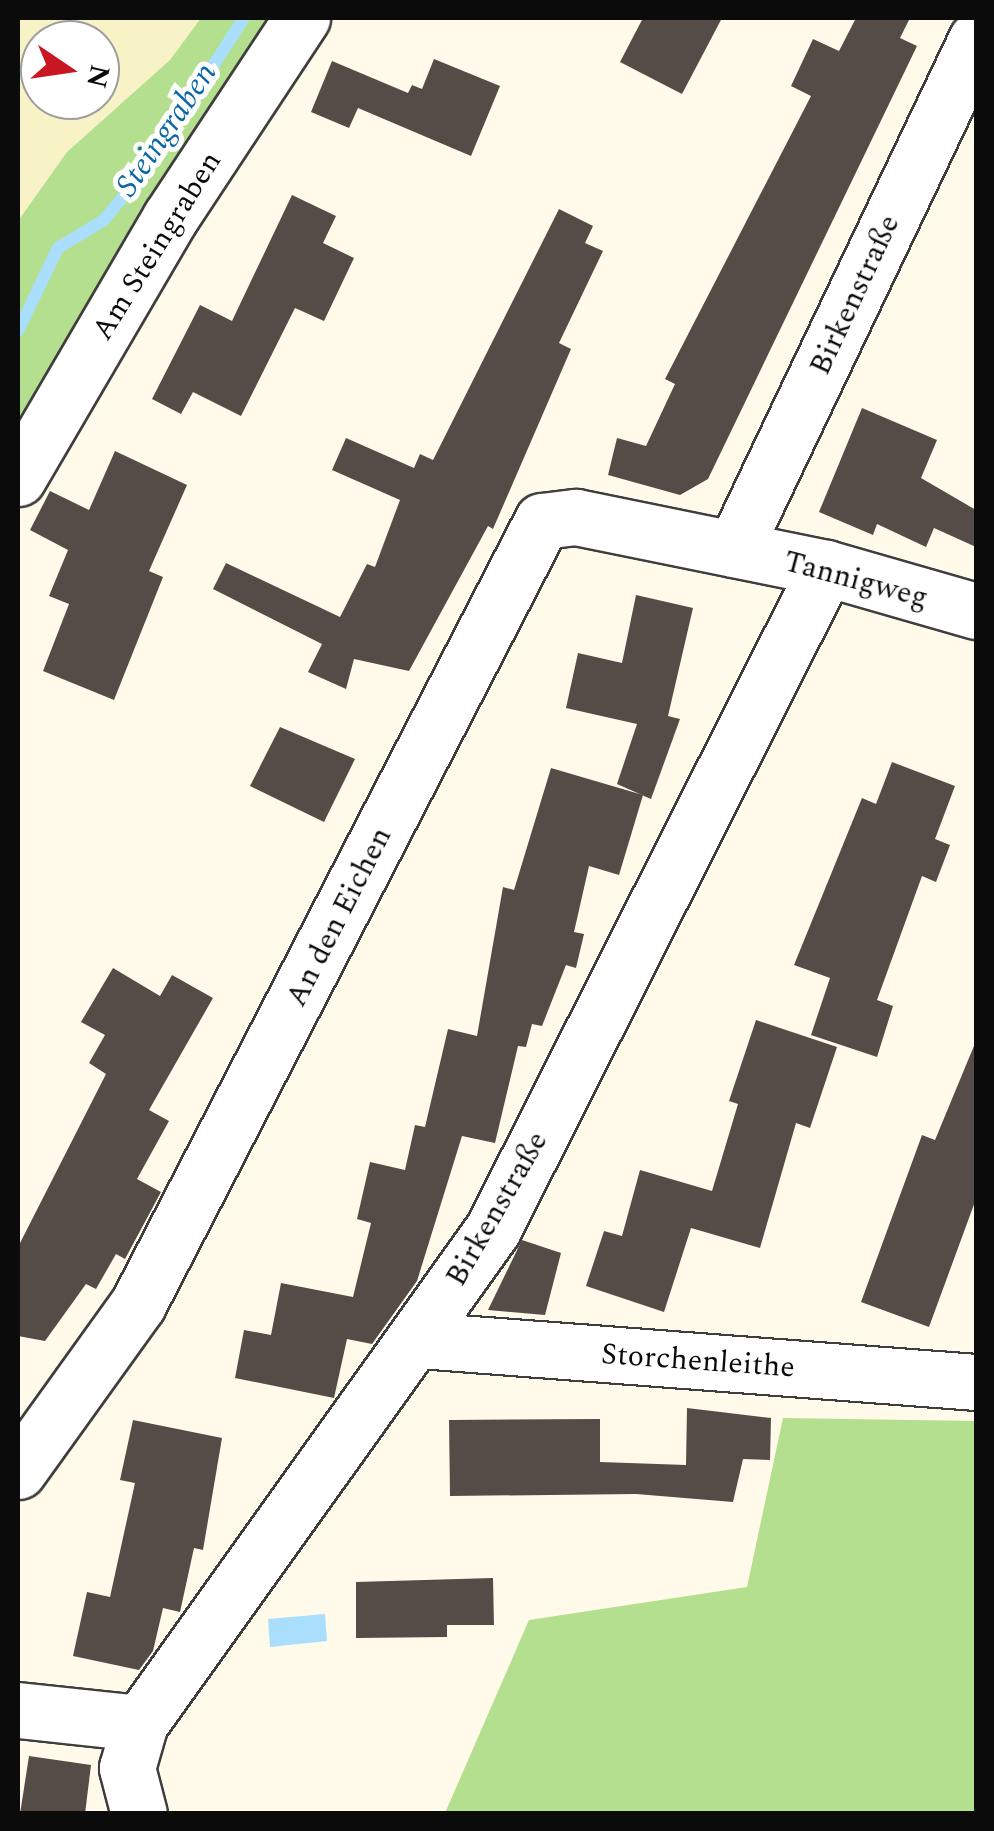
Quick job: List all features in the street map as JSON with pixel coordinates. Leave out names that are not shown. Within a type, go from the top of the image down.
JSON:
[{"type":"street","name":"Am Steingraben","points":[[18,478],[170,218],[302,18]]},
{"type":"street","name":"Birkenstraße","points":[[734,549],[976,40]]},
{"type":"street","name":"An den Eichen","points":[[18,1471],[138,1304],[542,521],[576,517],[734,549]]},
{"type":"street","name":"Tannigweg","points":[[734,549],[826,568],[976,610]]},
{"type":"street","name":"Birkenstraße","points":[[139,1814],[127,1768],[140,1723],[419,1340],[493,1228],[826,568]]},
{"type":"street","name":"Storchenleithe","points":[[419,1340],[976,1382]]},
{"type":"street","points":[[18,1710],[140,1723]]},
{"type":"shaded area","points":[[18,18],[201,18],[170,60],[120,105],[120,20],[20,20],[20,120],[103,120],[67,152],[18,221]]},
{"type":"green space","points":[[201,18],[269,18],[18,433],[18,221],[67,152],[103,120],[120,120],[120,105],[170,60]]},
{"type":"green space","points":[[783,1418],[976,1421],[976,1813],[445,1813],[529,1620],[747,1587]]},
{"type":"water","points":[[325,1614],[327,1641],[270,1647],[268,1619]]},
{"type":"building","points":[[643,18],[722,18],[682,94],[620,62]]},
{"type":"building","points":[[856,18],[910,18],[900,38],[917,46],[708,479],[680,495],[608,475],[617,438],[646,446],[675,384],[665,379],[811,96],[791,86],[813,39],[839,51]]},
{"type":"building","points":[[434,59],[500,86],[471,156],[358,108],[349,128],[311,112],[332,61],[408,93],[412,85],[422,89]]},
{"type":"building","points":[[292,195],[336,216],[323,243],[354,258],[324,321],[295,308],[241,416],[193,392],[181,414],[152,399],[200,305],[232,321]]},
{"type":"building","points":[[559,209],[593,226],[585,243],[603,251],[559,343],[571,349],[493,529],[488,526],[409,671],[354,659],[346,689],[308,672],[322,644],[213,589],[226,563],[340,617],[367,564],[375,567],[400,500],[332,470],[346,438],[414,468],[420,454],[433,460]]},
{"type":"building","points":[[862,408],[937,440],[921,478],[976,510],[976,547],[934,528],[926,547],[877,524],[873,535],[819,512]]},
{"type":"building","points":[[115,451],[187,485],[149,571],[163,577],[114,700],[43,671],[69,604],[49,596],[68,550],[30,530],[50,491],[89,510]]},
{"type":"building","points":[[636,595],[693,608],[668,716],[680,719],[651,799],[617,784],[637,724],[566,708],[578,653],[622,663]]},
{"type":"building","points":[[280,727],[355,759],[324,822],[250,786]]},
{"type":"building","points":[[892,762],[955,786],[935,839],[950,845],[936,882],[922,876],[877,1000],[893,1006],[877,1057],[811,1035],[830,978],[794,965],[862,798],[876,804]]},
{"type":"building","points":[[551,768],[643,795],[619,875],[589,866],[574,932],[584,934],[576,968],[566,965],[542,1026],[532,1024],[526,1047],[518,1046],[495,1143],[462,1136],[417,1281],[372,1344],[347,1339],[334,1398],[235,1378],[244,1330],[271,1335],[281,1283],[353,1297],[371,1223],[357,1219],[370,1162],[405,1170],[415,1125],[425,1127],[448,1029],[477,1036],[503,887],[514,890]]},
{"type":"building","points":[[113,968],[160,996],[172,975],[213,998],[149,1110],[169,1121],[137,1179],[161,1192],[125,1259],[116,1254],[96,1289],[86,1284],[45,1341],[18,1336],[18,1247],[106,1074],[89,1063],[105,1035],[81,1022]]},
{"type":"building","points":[[756,1020],[837,1047],[810,1128],[796,1123],[760,1248],[691,1228],[664,1312],[586,1286],[604,1231],[622,1236],[640,1170],[712,1191],[738,1104],[729,1101]]},
{"type":"building","points":[[976,1041],[976,1199],[929,1327],[861,1302],[922,1135],[935,1140]]},
{"type":"building","points":[[522,1240],[561,1253],[545,1315],[488,1310]]},
{"type":"building","points":[[687,1408],[771,1418],[770,1460],[743,1459],[733,1502],[636,1494],[450,1496],[449,1420],[600,1419],[600,1462],[686,1465]]},
{"type":"building","points":[[133,1420],[222,1438],[203,1550],[194,1548],[180,1612],[163,1608],[153,1651],[139,1670],[73,1656],[87,1592],[110,1597],[135,1483],[120,1480]]},
{"type":"building","points":[[493,1578],[494,1625],[447,1625],[447,1637],[356,1638],[356,1582]]},
{"type":"building","points":[[29,1756],[91,1765],[85,1814],[20,1814]]},
{"type":"waterway","name":"Steingraben","points":[[18,331],[58,248],[104,220],[145,170],[244,18]]}]
